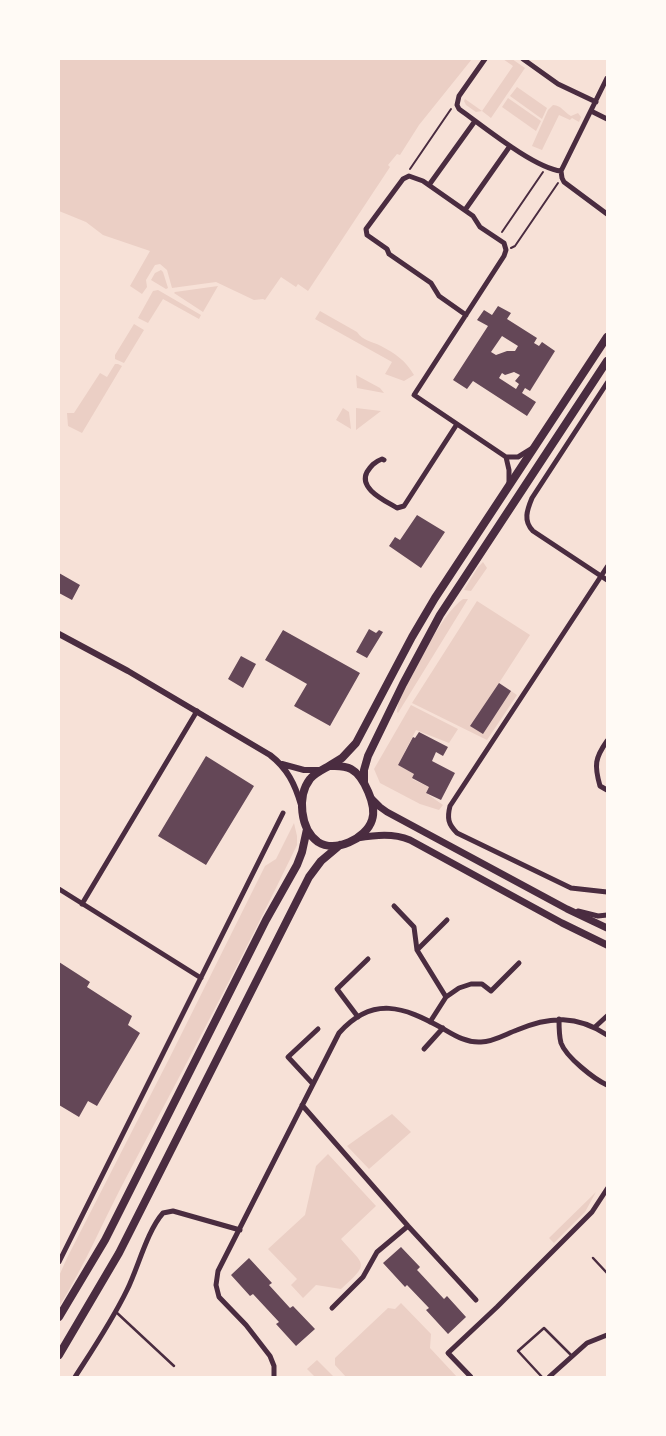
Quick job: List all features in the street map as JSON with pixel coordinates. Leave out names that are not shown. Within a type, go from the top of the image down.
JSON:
[{"type":"main road","points":[[59,1318],[105,1240],[266,920],[297,865],[302,852],[306,829],[302,809],[303,793],[306,786],[320,770],[342,758],[356,743],[435,598],[607,337]]},
{"type":"main road","points":[[59,1355],[120,1253],[309,877],[321,861],[340,846],[364,832],[372,821],[372,807],[364,782],[364,770],[368,756],[403,684],[440,615],[607,361]]},
{"type":"main road","points":[[329,766],[345,766],[353,770],[364,782]]},
{"type":"main road","points":[[369,795],[374,803],[387,812],[607,928]]},
{"type":"main road","points":[[306,829],[321,844],[340,846]]},
{"type":"main road","points":[[356,838],[384,834],[410,840],[562,923],[607,945]]},
{"type":"street","points":[[485,59],[459,96],[459,109],[510,146],[547,167],[562,171]]},
{"type":"street","points":[[523,59],[558,84],[596,102]]},
{"type":"street","points":[[607,78],[562,171],[564,182],[607,214]]},
{"type":"street","points":[[591,111],[607,119]]},
{"type":"street","points":[[429,185],[475,121]]},
{"type":"street","points":[[465,210],[510,146]]},
{"type":"street","points":[[466,315],[439,296],[431,283],[367,236],[366,229],[403,179],[409,176],[429,185],[474,216],[480,227],[504,243],[506,250],[504,256],[466,315],[414,395],[506,457],[518,457],[532,449]]},
{"type":"street","points":[[607,384],[532,498],[526,516],[527,522],[533,531],[607,580]]},
{"type":"street","points":[[384,460],[382,459],[374,463],[366,475],[365,484],[369,490],[397,508],[404,506],[457,424]]},
{"type":"street","points":[[506,457],[509,470],[508,486]]},
{"type":"street","points":[[607,566],[450,806],[448,817],[450,826],[457,833],[571,888],[607,892]]},
{"type":"street","points":[[59,634],[128,671],[256,745],[281,764],[292,780],[302,809]]},
{"type":"street","points":[[82,904],[197,711]]},
{"type":"street","points":[[607,741],[596,760],[596,766],[600,786],[607,790]]},
{"type":"street","points":[[281,764],[304,770],[320,770]]},
{"type":"street","points":[[59,1262],[283,813]]},
{"type":"street","points":[[59,889],[201,978]]},
{"type":"street","points":[[394,906],[414,927],[417,950],[446,996]]},
{"type":"street","points":[[568,909],[598,916],[607,915]]},
{"type":"street","points":[[417,950],[447,920]]},
{"type":"street","points":[[358,1017],[337,989],[368,959]]},
{"type":"street","points":[[430,1022],[446,996],[459,988],[471,984],[482,984],[491,992],[519,964]]},
{"type":"street","points":[[274,1377],[274,1366],[270,1356],[246,1325],[219,1297],[216,1285],[218,1271],[313,1084],[340,1033],[348,1023],[379,1009],[390,1007],[403,1010],[469,1041],[482,1042],[496,1039],[533,1024],[559,1019],[578,1021],[595,1027],[607,1035]]},
{"type":"street","points":[[595,1027],[607,1016]]},
{"type":"street","points":[[559,1019],[561,1043],[569,1055],[600,1082],[607,1085]]},
{"type":"street","points":[[424,1049],[443,1028]]},
{"type":"street","points":[[313,1084],[288,1057],[318,1029]]},
{"type":"street","points":[[302,1105],[476,1300]]},
{"type":"street","points":[[471,1377],[448,1353],[592,1212],[607,1189]]},
{"type":"street","points":[[75,1377],[127,1291],[154,1226],[163,1213],[173,1211],[240,1230]]},
{"type":"street","points":[[332,1308],[363,1277],[377,1252],[408,1226]]},
{"type":"street","points":[[549,1377],[587,1343],[607,1335]]},
{"type":"lane","points":[[592,1258],[607,1273]]},
{"type":"lane","points":[[115,1311],[174,1366]]},
{"type":"lane","points":[[542,1377],[518,1351],[544,1328],[572,1356]]},
{"type":"path","points":[[409,176],[410,168],[452,108],[458,105]]},
{"type":"path","points":[[497,238],[547,167]]},
{"type":"path","points":[[506,250],[515,246],[562,178]]},
{"type":"shaded area","points":[[59,59],[472,59],[419,125],[400,155],[397,154],[388,165],[390,167],[308,291],[298,284],[296,287],[281,277],[265,300],[254,300],[216,282],[172,288],[167,270],[160,264],[155,265],[146,280],[147,287],[142,294],[130,286],[150,251],[103,235],[86,222],[59,211]]},
{"type":"shaded area","points":[[503,59],[512,59],[525,68],[491,118],[482,111],[513,66]]},
{"type":"shaded area","points":[[517,87],[547,108],[542,119],[510,96]]},
{"type":"shaded area","points":[[508,98],[541,121],[536,131],[502,107]]},
{"type":"shaded area","points":[[465,99],[482,111],[476,112],[466,105]]},
{"type":"shaded area","points":[[553,105],[561,108],[571,116],[578,113],[581,117],[579,122],[559,115],[542,150],[532,146],[548,110]]},
{"type":"shaded area","points":[[161,270],[168,288],[166,289],[151,280],[155,273]]},
{"type":"shaded area","points":[[218,286],[203,312],[174,293],[175,292]]},
{"type":"shaded area","points":[[158,290],[201,315],[199,319],[163,299],[148,323],[138,318],[153,291]]},
{"type":"shaded area","points":[[320,311],[357,332],[365,339],[396,355],[404,361],[414,375],[404,381],[385,374],[392,362],[315,319]]},
{"type":"shaded area","points":[[134,324],[144,330],[124,363],[115,359],[115,355]]},
{"type":"shaded area","points":[[115,364],[122,366],[82,433],[68,426],[67,413],[74,413],[100,373],[107,377]]},
{"type":"shaded area","points":[[356,375],[380,388],[384,393],[357,388]]},
{"type":"shaded area","points":[[343,408],[349,412],[351,429],[336,420]]},
{"type":"shaded area","points":[[356,408],[381,411],[356,430]]},
{"type":"shaded area","points":[[483,562],[487,568],[471,591],[464,590],[478,567]]},
{"type":"shaded area","points":[[463,599],[468,599],[398,713],[398,703],[427,647],[445,618]]},
{"type":"shaded area","points":[[477,601],[530,635],[499,683],[517,695],[487,740],[412,703]]},
{"type":"shaded area","points":[[411,705],[458,729],[449,743],[416,730],[398,765],[414,774],[412,779],[429,787],[426,793],[443,805],[439,810],[420,804],[380,783],[374,769]]},
{"type":"shaded area","points":[[294,823],[297,845],[214,1011],[59,1307],[59,1276],[67,1258],[265,866],[276,859]]},
{"type":"shaded area","points":[[392,1114],[411,1132],[369,1169],[347,1146]]},
{"type":"shaded area","points":[[328,1154],[376,1206],[341,1239],[361,1264],[357,1274],[341,1289],[316,1285],[303,1298],[291,1285],[297,1279],[268,1249],[305,1215],[316,1166]]},
{"type":"shaded area","points":[[596,1192],[585,1212],[554,1243],[549,1238]]},
{"type":"shaded area","points":[[401,1303],[431,1334],[430,1348],[457,1377],[346,1377],[335,1365],[335,1358],[388,1308],[395,1309]]},
{"type":"shaded area","points":[[317,1360],[334,1377],[315,1377],[307,1369]]},
{"type":"building","points":[[498,306],[511,313],[507,319],[537,338],[534,343],[539,346],[542,342],[555,351],[530,391],[525,388],[522,393],[536,402],[527,416],[473,381],[467,389],[453,380],[488,326],[477,320],[484,310],[492,315]],"holes":[[[502,336],[518,346],[515,351],[507,351],[496,355],[491,352]],[[514,372],[520,375],[515,381],[519,384],[516,389],[499,378],[502,373],[505,375]]]},
{"type":"building","points":[[417,515],[445,532],[421,568],[389,546],[395,537],[400,540]]},
{"type":"building","points":[[59,573],[80,585],[72,600],[59,593]]},
{"type":"building","points":[[369,629],[376,633],[379,630],[383,632],[367,658],[356,652]]},
{"type":"building","points":[[283,630],[360,673],[330,726],[294,706],[307,684],[265,660]]},
{"type":"building","points":[[241,656],[256,664],[243,688],[228,679]]},
{"type":"building","points":[[499,683],[511,691],[483,734],[470,726]]},
{"type":"building","points":[[419,732],[448,747],[443,756],[436,752],[432,761],[455,773],[441,800],[426,793],[429,787],[412,778],[414,774],[398,765],[413,737],[415,738]]},
{"type":"building","points":[[206,756],[254,786],[206,865],[158,836]]},
{"type":"building","points":[[59,962],[90,982],[87,987],[132,1016],[128,1025],[140,1033],[97,1106],[88,1101],[79,1117],[59,1105]]},
{"type":"building","points":[[401,1247],[420,1267],[417,1270],[444,1299],[447,1296],[466,1317],[448,1334],[426,1310],[429,1308],[407,1285],[405,1287],[383,1263]]},
{"type":"building","points":[[249,1258],[272,1283],[269,1285],[290,1308],[293,1306],[315,1329],[296,1346],[276,1324],[279,1322],[253,1294],[250,1296],[231,1275]]}]
